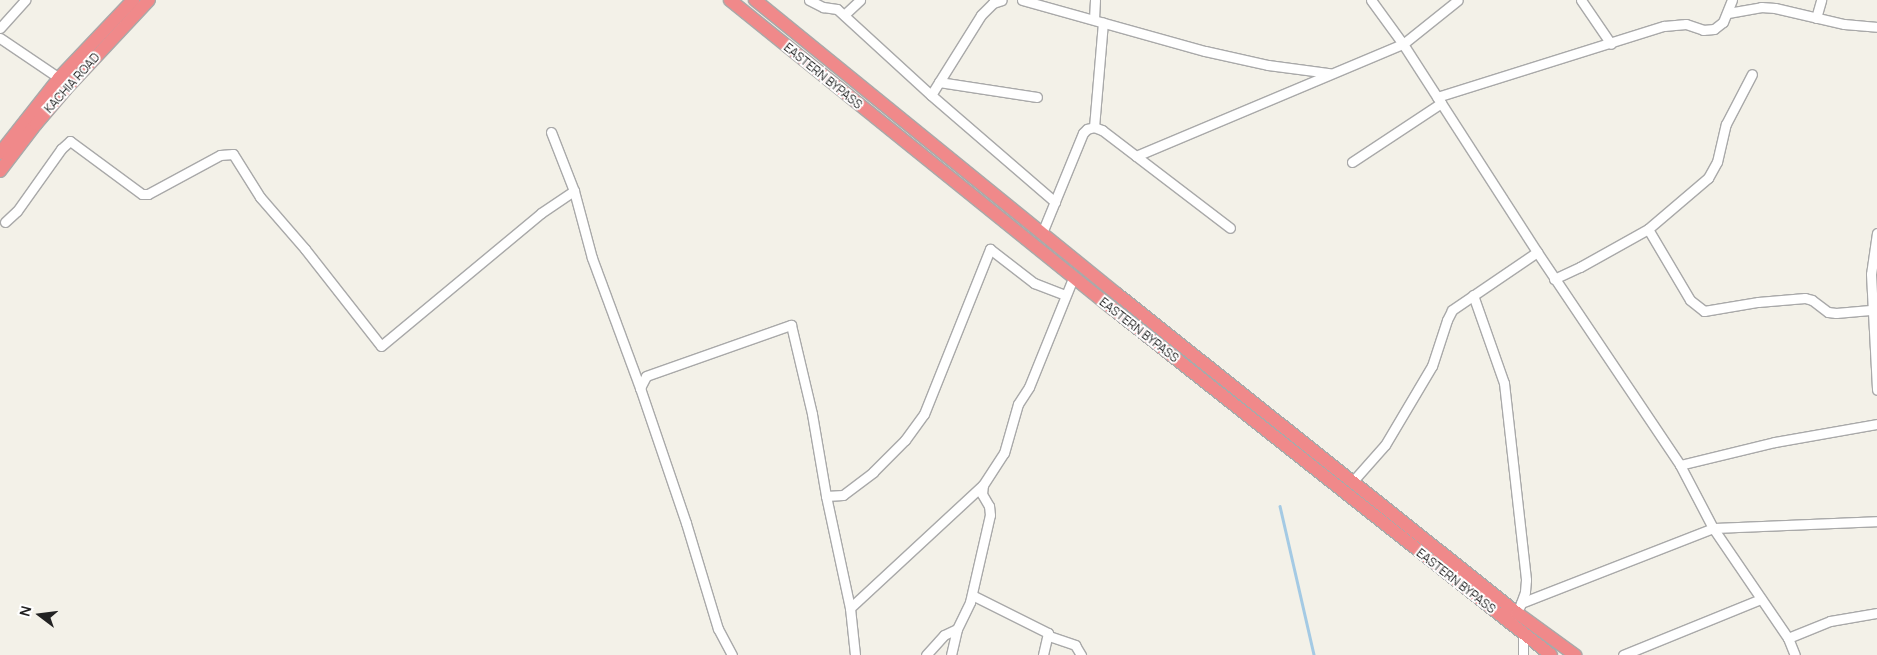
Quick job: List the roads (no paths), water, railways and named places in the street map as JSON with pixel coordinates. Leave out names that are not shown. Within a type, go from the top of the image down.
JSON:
[{"type":"highway","name":"KACHIA ROAD","points":[[0,153],[59,78],[133,0]]},
{"type":"highway","name":"EASTERN BYPASS","points":[[730,0],[1073,278],[1551,655]]},
{"type":"highway","name":"EASTERN BYPASS","points":[[755,0],[1042,233],[1353,481],[1519,608],[1575,655]]},
{"type":"highway","name":"KACHIA ROAD","points":[[0,171],[64,90],[148,1]]},
{"type":"street","points":[[0,28],[25,0]]},
{"type":"street","points":[[809,0],[822,7],[839,8],[860,0]]},
{"type":"street","points":[[931,95],[981,15],[993,3],[1002,0]]},
{"type":"street","points":[[1022,0],[1259,63],[1332,73]]},
{"type":"street","points":[[1094,127],[1098,21],[1095,0]]},
{"type":"street","points":[[1371,0],[1403,44],[1554,279],[1680,466],[1713,528],[1788,638],[1796,655]]},
{"type":"street","points":[[1136,156],[1403,44],[1458,0]]},
{"type":"street","points":[[1581,0],[1610,44]]},
{"type":"street","points":[[1352,162],[1439,100],[1677,24],[1702,30],[1714,28],[1723,22],[1732,0]]},
{"type":"street","points":[[1816,18],[1820,0]]},
{"type":"street","points":[[839,8],[931,95],[1055,202]]},
{"type":"street","points":[[1728,12],[1768,8],[1844,24],[1877,27]]},
{"type":"street","points":[[0,38],[59,78]]},
{"type":"street","points":[[1554,279],[1580,267],[1648,229],[1708,178],[1717,162],[1726,124],[1752,74]]},
{"type":"street","points":[[939,82],[1037,97]]},
{"type":"street","points":[[1042,233],[1083,133],[1087,128],[1094,127],[1102,130],[1230,228]]},
{"type":"street","points":[[552,132],[574,191],[592,258],[640,388],[686,523],[718,629],[732,655]]},
{"type":"street","points":[[5,222],[17,210],[61,149],[70,141],[142,194],[148,194],[220,155],[233,154],[260,197],[305,249],[381,346],[541,213],[574,191]]},
{"type":"street","points":[[1648,229],[1690,300],[1704,311],[1758,302],[1805,298],[1812,300],[1828,312],[1873,310]]},
{"type":"street","points":[[1876,239],[1871,268],[1877,390]]},
{"type":"street","points":[[826,496],[843,495],[873,472],[905,440],[924,414],[990,249],[1034,283],[1065,296]]},
{"type":"street","points":[[1353,481],[1385,445],[1432,366],[1446,320],[1452,310],[1537,252]]},
{"type":"street","points":[[850,608],[983,485],[1004,453],[1018,404],[1029,387],[1073,278]]},
{"type":"street","points":[[1474,295],[1504,383],[1526,580],[1525,592],[1519,608]]},
{"type":"street","points":[[640,388],[646,376],[791,325],[812,414],[826,496],[850,608],[855,655]]},
{"type":"street","points":[[1680,466],[1775,442],[1877,424]]},
{"type":"street","points":[[951,655],[957,629],[972,595],[990,515],[989,506],[982,494],[983,485]]},
{"type":"street","points":[[1519,608],[1713,528],[1877,522]]},
{"type":"street","points":[[972,595],[1042,628],[1049,636],[1075,645],[1081,655]]},
{"type":"street","points":[[1623,655],[1761,599]]},
{"type":"street","points":[[1788,638],[1830,621],[1877,613]]},
{"type":"street","points":[[926,655],[944,635],[957,629]]},
{"type":"street","points":[[1523,634],[1523,655]]},
{"type":"street","points":[[1043,655],[1049,636]]},
{"type":"waterway","points":[[1280,506],[1314,655]]}]
